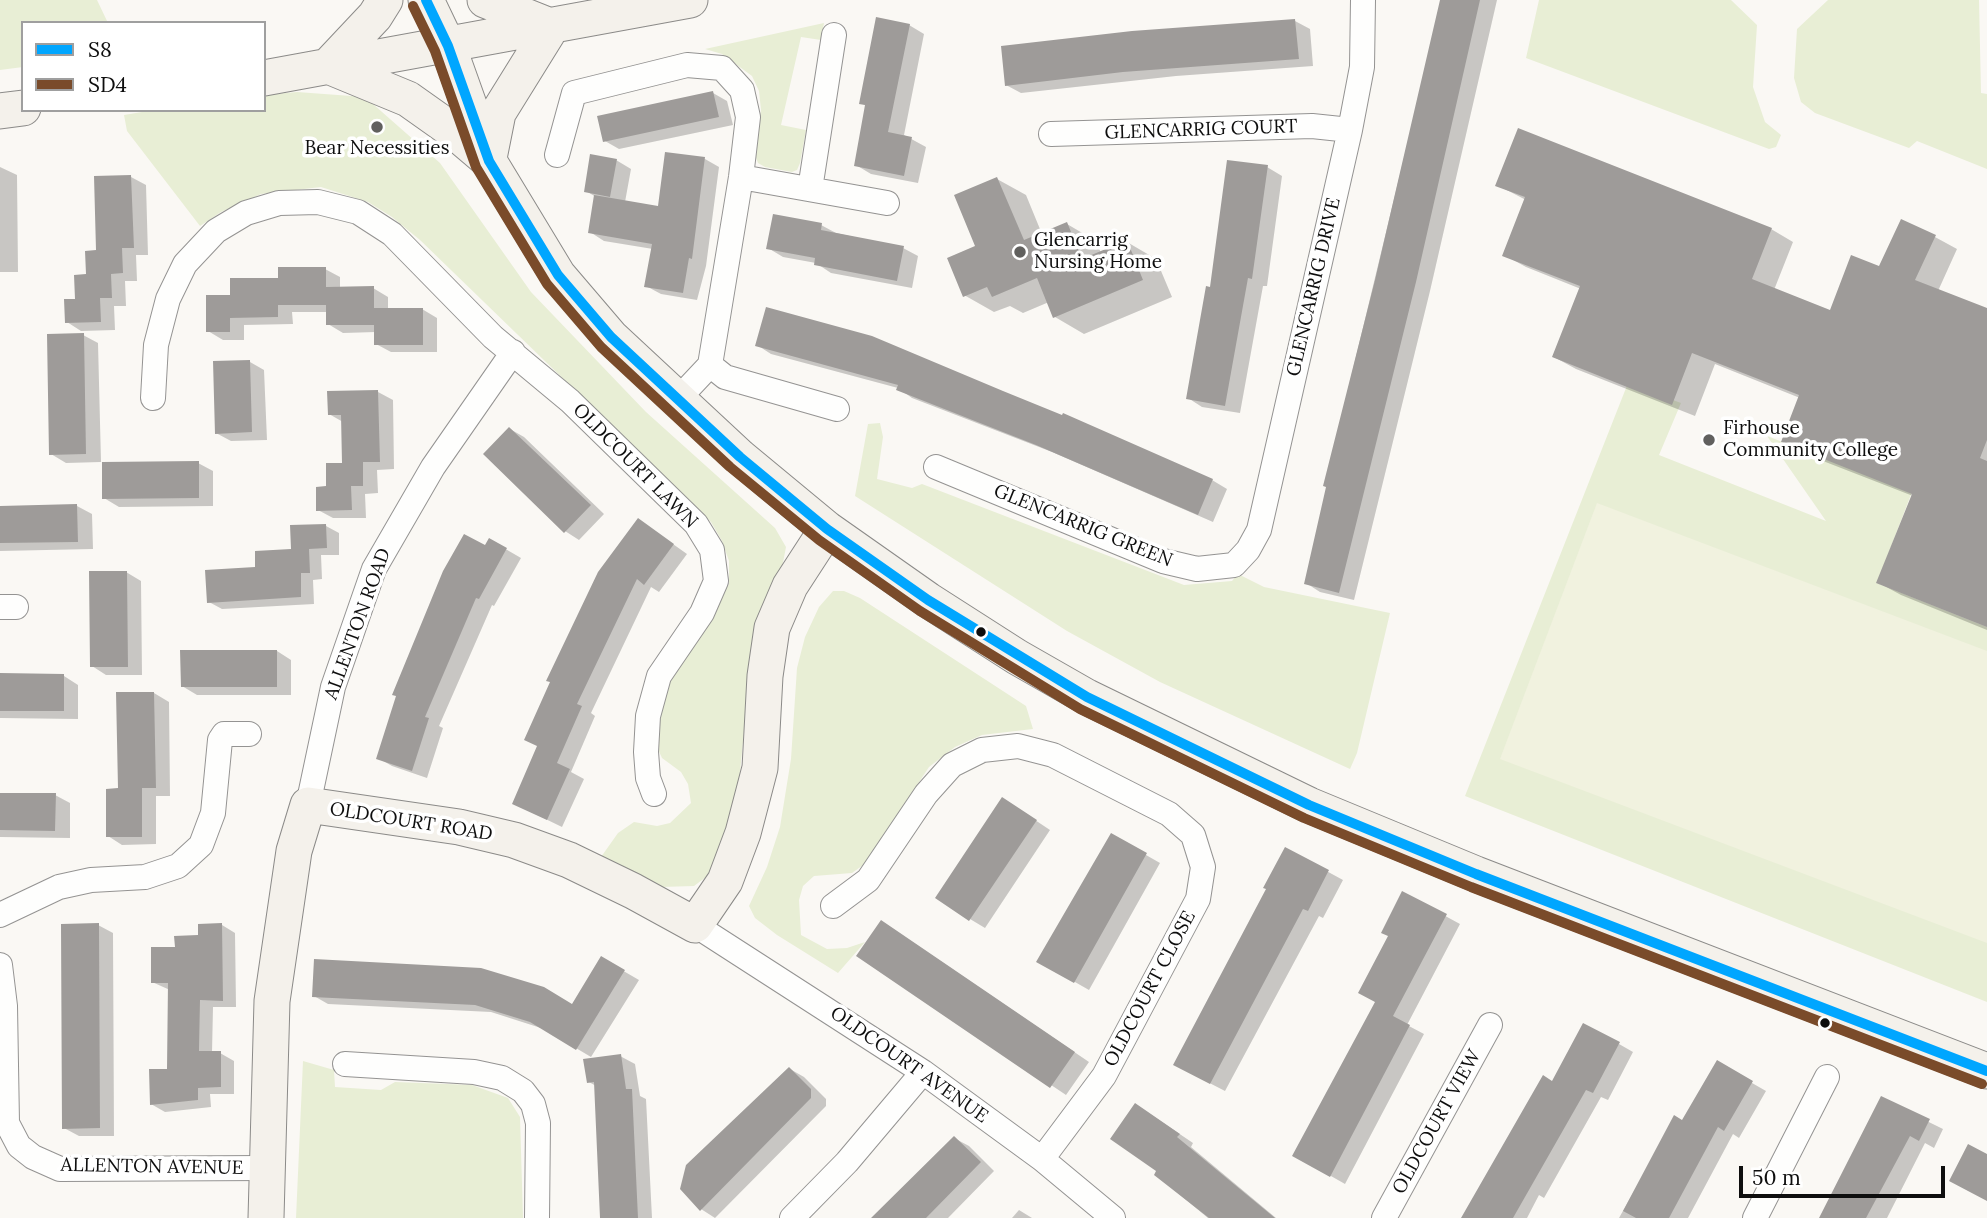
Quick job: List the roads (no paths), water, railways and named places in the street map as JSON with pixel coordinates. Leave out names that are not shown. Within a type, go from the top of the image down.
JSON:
[{"type":"main road","points":[[328,66],[375,16],[385,0]]},
{"type":"main road","points":[[426,0],[448,46],[489,161],[558,275],[611,337],[740,457],[827,529],[928,600],[1029,664],[1156,732],[1309,805],[1476,874],[1987,1071]]},
{"type":"main road","points":[[485,0],[552,26]]},
{"type":"main road","points":[[266,78],[690,0]]},
{"type":"main road","points":[[489,161],[498,113],[552,26]]},
{"type":"main road","points":[[328,66],[408,99],[456,133],[489,161]]},
{"type":"main road","points":[[0,111],[21,108]]},
{"type":"main road","points":[[695,925],[725,881],[743,833],[760,768],[765,676],[772,628],[790,586],[827,529]]},
{"type":"main road","name":"OLDCOURT ROAD","points":[[266,1218],[265,1168],[272,1000],[294,851],[308,805],[459,827],[514,840],[569,860],[634,891],[695,925]]},
{"type":"street","name":"GLENCARRIG DRIVE","points":[[1234,565],[1248,550],[1259,530],[1350,130],[1362,67],[1363,0]]},
{"type":"street","points":[[810,189],[834,35]]},
{"type":"street","points":[[557,155],[574,93],[687,65],[722,68],[742,90],[748,117],[741,177],[710,365],[678,400]]},
{"type":"street","name":"GLENCARRIG COURT","points":[[1051,134],[1312,126],[1350,130]]},
{"type":"street","points":[[741,177],[887,203]]},
{"type":"street","name":"OLDCOURT LAWN","points":[[153,398],[156,345],[169,299],[185,264],[215,231],[246,213],[279,203],[318,202],[358,212],[392,234],[493,337],[570,401],[696,524],[712,550],[716,581],[702,613],[659,676],[648,716],[646,752],[648,778],[654,794]]},
{"type":"street","name":"ALLENTON ROAD","points":[[308,805],[333,687],[374,569],[433,467],[513,352]]},
{"type":"street","points":[[710,365],[726,377],[837,409]]},
{"type":"street","name":"GLENCARRIG GREEN","points":[[936,467],[1163,561],[1197,569],[1234,565]]},
{"type":"street","points":[[0,915],[59,887],[91,880],[145,877],[178,866],[201,845],[213,813],[220,740],[224,734],[249,734]]},
{"type":"street","name":"OLDCOURT CLOSE","points":[[833,906],[868,880],[926,794],[952,765],[982,750],[1018,746],[1053,755],[1170,814],[1193,835],[1203,867],[1198,899],[1104,1076],[1042,1159]]},
{"type":"street","name":"OLDCOURT AVENUE","points":[[695,925],[923,1072],[1042,1159],[1113,1218]]},
{"type":"street","name":"ALLENTON AVENUE","points":[[0,965],[5,1006],[7,1122],[19,1146],[33,1157],[61,1169],[265,1168]]},
{"type":"street","name":"OLDCOURT VIEW","points":[[1384,1218],[1490,1025]]},
{"type":"street","points":[[345,1064],[474,1072],[502,1078],[523,1091],[533,1104],[538,1123],[537,1218]]},
{"type":"street","points":[[792,1218],[847,1162],[923,1072]]},
{"type":"street","points":[[1755,1218],[1827,1077]]},
{"type":"place","name":"Bear Necessities","points":[[377,127]]},
{"type":"place","name":"Glencarrig Nursing Home","points":[[1020,252]]},
{"type":"place","name":"Firhouse Community College","points":[[1709,440]]}]
